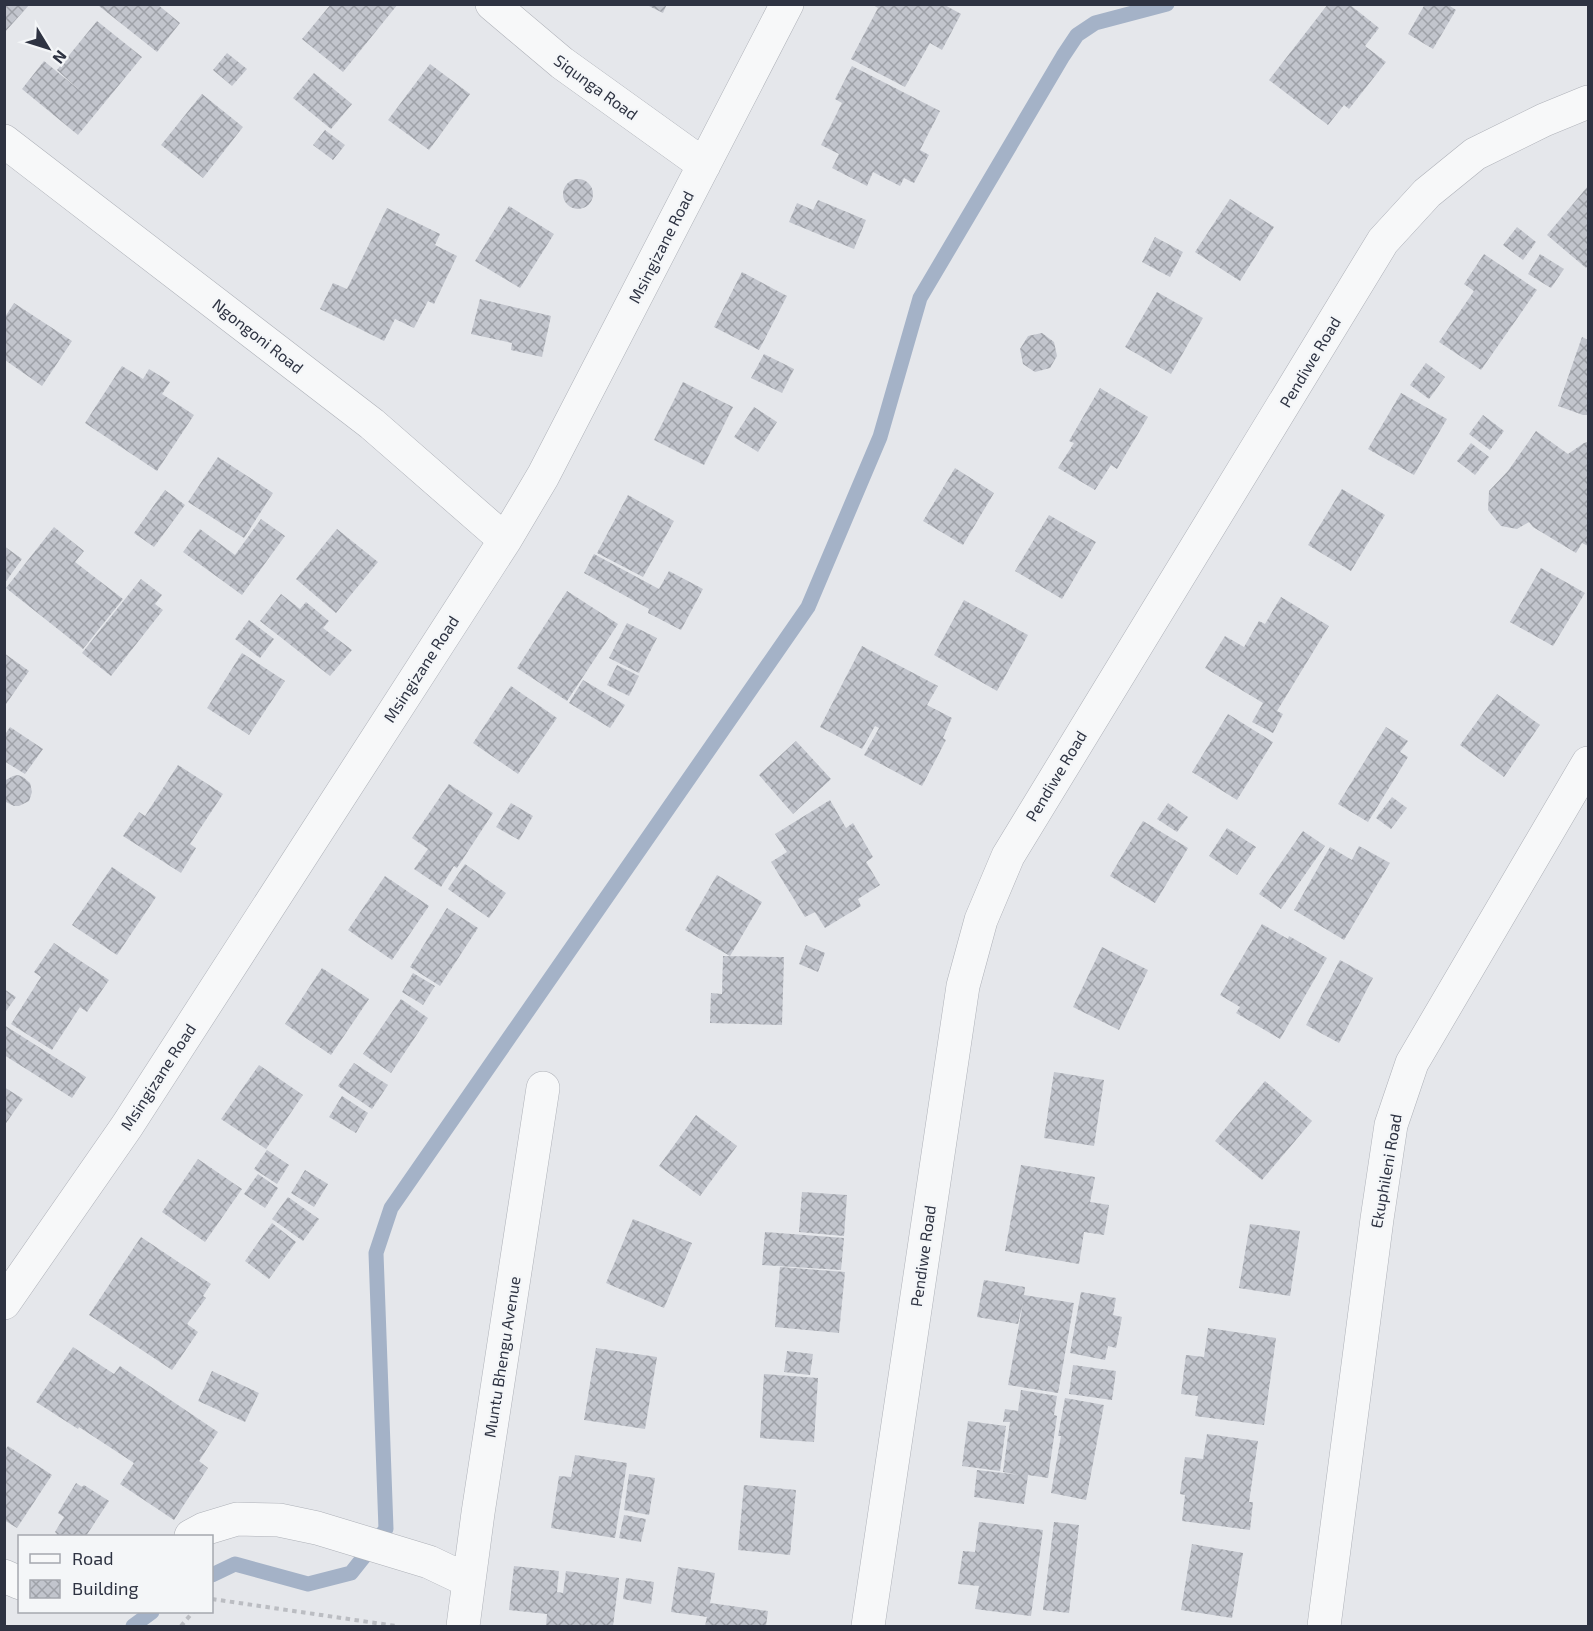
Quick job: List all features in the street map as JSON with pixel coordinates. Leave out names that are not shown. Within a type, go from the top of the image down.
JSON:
[{"type":"street","name":"Siqunga Road","points":[[492,4],[562,63],[704,165]]},
{"type":"street","name":"Msingizane Road","points":[[4,1304],[127,1126],[505,540],[543,476],[787,4]]},
{"type":"street","name":"Pendiwe Road","points":[[868,1626],[963,986],[981,920],[1008,856],[1383,241],[1427,193],[1475,154],[1544,120],[1588,102]]},
{"type":"street","name":"Ngongoni Road","points":[[4,141],[372,424],[505,540]]},
{"type":"street","name":"Ekuphileni Road","points":[[1324,1626],[1391,1125],[1412,1063],[1588,762]]},
{"type":"street","name":"Muntu Bhengu Avenue","points":[[463,1626],[543,1088]]},
{"type":"street","points":[[193,1535],[204,1529],[237,1519],[279,1520],[317,1528],[429,1562],[469,1581]]},
{"type":"street","points":[[4,1576],[18,1583]]},
{"type":"path","points":[[213,1599],[396,1626]]},
{"type":"path","points":[[182,1626],[192,1613]]},
{"type":"building","points":[[4,4],[30,4],[4,33]]},
{"type":"building","points":[[100,4],[157,4],[180,23],[157,52],[99,6]]},
{"type":"building","points":[[331,4],[398,4],[343,72],[302,39]]},
{"type":"building","points":[[645,4],[667,4],[663,13]]},
{"type":"building","points":[[871,4],[943,4],[961,14],[942,50],[930,43],[905,87],[851,59],[878,8]]},
{"type":"building","points":[[1328,4],[1349,4],[1379,28],[1365,46],[1386,62],[1349,109],[1344,105],[1328,125],[1269,80]]},
{"type":"building","points":[[1425,4],[1447,4],[1456,10],[1433,49],[1408,34]]},
{"type":"building","points":[[97,21],[142,57],[78,135],[22,89],[44,61],[83,93],[57,70]]},
{"type":"building","points":[[227,53],[247,69],[232,86],[213,70]]},
{"type":"building","points":[[430,64],[470,94],[429,150],[388,120]]},
{"type":"building","points":[[852,66],[940,111],[920,150],[929,155],[914,183],[904,178],[900,186],[873,172],[867,186],[832,168],[839,154],[821,145],[842,103],[835,99]]},
{"type":"building","points":[[314,73],[352,104],[331,129],[293,98]]},
{"type":"building","points":[[202,94],[243,127],[203,178],[161,145]]},
{"type":"building","points":[[325,130],[345,145],[333,160],[313,145]]},
{"type":"building","points":[[578,179],[589,183],[593,194],[589,205],[578,209],[567,205],[563,194],[567,183]]},
{"type":"building","points":[[1588,186],[1588,265],[1586,268],[1547,235]]},
{"type":"building","points":[[1230,199],[1274,227],[1240,281],[1195,252]]},
{"type":"building","points":[[818,200],[866,220],[854,249],[789,222],[797,203],[813,210]]},
{"type":"building","points":[[509,206],[554,234],[520,288],[475,261]]},
{"type":"building","points":[[387,208],[440,234],[435,245],[457,256],[434,304],[428,301],[414,328],[395,319],[384,341],[320,309],[333,283],[347,289]]},
{"type":"building","points":[[1517,227],[1536,242],[1523,260],[1503,245]]},
{"type":"building","points":[[1155,237],[1183,252],[1170,277],[1142,262]]},
{"type":"building","points":[[1484,254],[1537,290],[1481,370],[1439,342],[1474,291],[1464,284]]},
{"type":"building","points":[[1540,254],[1564,269],[1551,288],[1528,274]]},
{"type":"building","points":[[742,272],[787,296],[759,350],[714,327]]},
{"type":"building","points":[[1157,292],[1203,318],[1171,374],[1125,347]]},
{"type":"building","points":[[480,299],[551,316],[542,357],[511,350],[512,343],[471,334]]},
{"type":"building","points":[[14,303],[72,341],[42,386],[5,360],[5,317]]},
{"type":"building","points":[[1042,333],[1054,342],[1057,356],[1050,368],[1035,372],[1023,364],[1020,349],[1028,336]]},
{"type":"building","points":[[1582,337],[1588,340],[1588,415],[1558,406]]},
{"type":"building","points":[[764,354],[794,369],[782,393],[751,378]]},
{"type":"building","points":[[1426,363],[1445,377],[1429,399],[1410,385]]},
{"type":"building","points":[[122,366],[143,379],[149,369],[170,382],[162,394],[194,415],[157,471],[85,423]]},
{"type":"building","points":[[683,382],[733,407],[704,465],[654,440]]},
{"type":"building","points":[[1100,388],[1148,417],[1117,469],[1111,465],[1095,490],[1058,468],[1074,443],[1069,441]]},
{"type":"building","points":[[1401,393],[1447,419],[1414,475],[1368,449]]},
{"type":"building","points":[[754,407],[777,422],[758,452],[734,437]]},
{"type":"building","points":[[1483,415],[1504,431],[1490,450],[1469,434]]},
{"type":"building","points":[[1536,431],[1568,454],[1588,442],[1588,546],[1582,543],[1576,553],[1533,527],[1529,522],[1517,529],[1501,526],[1488,510],[1489,491],[1508,471]]},
{"type":"building","points":[[1471,443],[1489,457],[1475,475],[1457,461]]},
{"type":"building","points":[[218,457],[273,493],[244,538],[188,502]]},
{"type":"building","points":[[955,468],[994,493],[963,545],[923,521]]},
{"type":"building","points":[[1342,489],[1385,515],[1351,571],[1308,545]]},
{"type":"building","points":[[165,490],[185,505],[154,547],[134,533]]},
{"type":"building","points":[[628,495],[674,521],[643,577],[597,553]]},
{"type":"building","points":[[1049,515],[1096,542],[1062,599],[1015,571]]},
{"type":"building","points":[[261,519],[285,536],[242,595],[183,552],[200,529],[235,555]]},
{"type":"building","points":[[54,527],[84,551],[75,562],[123,599],[83,649],[6,588]]},
{"type":"building","points":[[337,529],[378,562],[336,613],[296,579]]},
{"type":"building","points":[[4,546],[22,559],[4,584]]},
{"type":"building","points":[[594,554],[659,589],[669,571],[703,589],[681,630],[648,613],[649,609],[584,573]]},
{"type":"building","points":[[1541,568],[1585,593],[1553,646],[1510,622]]},
{"type":"building","points":[[141,579],[162,595],[155,604],[163,610],[111,676],[82,653]]},
{"type":"building","points":[[567,591],[618,624],[567,701],[517,668]]},
{"type":"building","points":[[281,594],[300,609],[306,602],[329,621],[323,628],[352,650],[330,676],[260,621]]},
{"type":"building","points":[[1281,597],[1329,626],[1277,711],[1283,714],[1273,733],[1252,722],[1263,703],[1205,668],[1225,636],[1244,647],[1259,621],[1265,624]]},
{"type":"building","points":[[964,600],[1028,635],[997,691],[934,655]]},
{"type":"building","points":[[249,620],[274,639],[260,658],[235,639]]},
{"type":"building","points":[[627,623],[657,638],[639,673],[609,658]]},
{"type":"building","points":[[862,646],[938,686],[927,705],[952,718],[943,738],[946,740],[922,786],[864,755],[879,728],[875,726],[862,749],[820,727]]},
{"type":"building","points":[[4,653],[29,671],[4,707]]},
{"type":"building","points":[[242,653],[285,681],[249,735],[207,708]]},
{"type":"building","points":[[617,665],[639,676],[629,696],[607,685]]},
{"type":"building","points":[[583,680],[625,705],[610,728],[569,703]]},
{"type":"building","points":[[511,686],[557,718],[518,774],[473,743]]},
{"type":"building","points":[[1497,694],[1540,725],[1504,777],[1460,745]]},
{"type":"building","points":[[1228,714],[1273,742],[1237,800],[1192,772]]},
{"type":"building","points":[[10,727],[43,749],[25,774],[4,761],[4,736]]},
{"type":"building","points":[[1386,727],[1408,741],[1400,752],[1408,757],[1368,822],[1338,804]]},
{"type":"building","points":[[796,741],[831,779],[793,814],[759,775]]},
{"type":"building","points":[[178,765],[223,794],[190,844],[196,848],[181,873],[123,836],[139,812],[145,816]]},
{"type":"building","points":[[18,775],[30,783],[32,792],[29,801],[14,806],[4,801],[4,781]]},
{"type":"building","points":[[449,784],[493,813],[457,868],[454,866],[441,887],[414,869],[428,849],[412,838]]},
{"type":"building","points":[[1392,797],[1407,808],[1391,829],[1376,818]]},
{"type":"building","points":[[830,800],[846,828],[853,823],[873,857],[866,862],[880,885],[858,899],[861,906],[825,928],[815,912],[805,917],[771,862],[787,852],[775,834]]},
{"type":"building","points":[[511,803],[533,816],[519,840],[496,827]]},
{"type":"building","points":[[1168,803],[1188,817],[1177,832],[1157,819]]},
{"type":"building","points":[[1143,821],[1188,848],[1155,903],[1110,876]]},
{"type":"building","points":[[1227,828],[1256,847],[1237,875],[1209,856]]},
{"type":"building","points":[[1303,831],[1325,846],[1281,909],[1259,894]]},
{"type":"building","points":[[1359,846],[1390,863],[1344,940],[1294,910],[1330,847],[1352,860]]},
{"type":"building","points":[[465,864],[506,893],[489,918],[448,889]]},
{"type":"building","points":[[112,867],[156,897],[117,955],[72,925]]},
{"type":"building","points":[[717,875],[762,902],[730,956],[685,930]]},
{"type":"building","points":[[385,876],[429,906],[392,960],[348,930]]},
{"type":"building","points":[[447,908],[478,928],[440,986],[410,967]]},
{"type":"building","points":[[1262,924],[1288,939],[1289,936],[1327,958],[1280,1039],[1236,1013],[1240,1007],[1220,995]]},
{"type":"building","points":[[54,943],[109,980],[87,1012],[80,1007],[52,1050],[11,1024],[41,977],[34,972]]},
{"type":"building","points":[[806,945],[825,953],[818,972],[799,964]]},
{"type":"building","points":[[1102,947],[1148,970],[1119,1030],[1073,1007]]},
{"type":"building","points":[[723,956],[784,957],[782,1025],[710,1023],[711,993],[722,994]]},
{"type":"building","points":[[1340,960],[1373,978],[1339,1043],[1306,1025]]},
{"type":"building","points":[[322,968],[369,999],[331,1055],[285,1024]]},
{"type":"building","points":[[413,973],[435,986],[423,1005],[402,992]]},
{"type":"building","points":[[4,989],[16,997],[4,1014]]},
{"type":"building","points":[[401,999],[428,1018],[391,1073],[363,1054]]},
{"type":"building","points":[[4,1025],[86,1077],[72,1098],[4,1055]]},
{"type":"building","points":[[354,1063],[388,1085],[372,1109],[338,1086]]},
{"type":"building","points":[[259,1065],[303,1095],[266,1149],[221,1119]]},
{"type":"building","points":[[1054,1072],[1104,1080],[1094,1146],[1044,1138]]},
{"type":"building","points":[[1265,1081],[1312,1121],[1262,1180],[1215,1141]]},
{"type":"building","points":[[4,1087],[23,1099],[4,1126]]},
{"type":"building","points":[[342,1096],[368,1113],[356,1133],[329,1117]]},
{"type":"building","points":[[696,1115],[737,1146],[700,1196],[659,1166]]},
{"type":"building","points":[[267,1150],[289,1165],[277,1184],[254,1169]]},
{"type":"building","points":[[198,1159],[242,1189],[205,1242],[162,1212]]},
{"type":"building","points":[[1021,1165],[1095,1177],[1090,1202],[1109,1205],[1104,1235],[1084,1232],[1079,1264],[1005,1251]]},
{"type":"building","points":[[305,1170],[328,1184],[314,1207],[291,1193]]},
{"type":"building","points":[[258,1174],[278,1188],[265,1208],[244,1194]]},
{"type":"building","points":[[802,1192],[847,1195],[844,1236],[799,1232]]},
{"type":"building","points":[[288,1197],[319,1219],[303,1241],[272,1219]]},
{"type":"building","points":[[633,1219],[692,1243],[664,1308],[606,1283]]},
{"type":"building","points":[[272,1223],[296,1242],[269,1279],[245,1261]]},
{"type":"building","points":[[1250,1224],[1300,1231],[1290,1296],[1239,1288]]},
{"type":"building","points":[[765,1232],[844,1238],[841,1270],[762,1265]]},
{"type":"building","points":[[141,1237],[211,1284],[203,1296],[206,1298],[187,1324],[198,1332],[172,1370],[89,1315]]},
{"type":"building","points":[[780,1267],[845,1272],[839,1333],[775,1327]]},
{"type":"building","points":[[984,1280],[1025,1287],[1024,1295],[1074,1303],[1058,1393],[1008,1385],[1023,1303],[1018,1324],[977,1317]]},
{"type":"building","points":[[1081,1292],[1116,1298],[1113,1315],[1122,1317],[1116,1348],[1108,1346],[1105,1360],[1070,1353]]},
{"type":"building","points":[[1208,1328],[1276,1338],[1264,1425],[1195,1416],[1198,1396],[1181,1394],[1186,1355],[1204,1357]]},
{"type":"building","points":[[73,1347],[114,1374],[120,1366],[218,1432],[199,1461],[208,1468],[174,1520],[120,1484],[134,1463],[36,1402]]},
{"type":"building","points":[[596,1348],[657,1357],[645,1429],[584,1420]]},
{"type":"building","points":[[787,1351],[813,1354],[810,1375],[784,1372]]},
{"type":"building","points":[[1073,1365],[1116,1371],[1112,1400],[1069,1394]]},
{"type":"building","points":[[212,1371],[259,1393],[245,1422],[198,1401]]},
{"type":"building","points":[[764,1374],[818,1378],[814,1442],[760,1438]]},
{"type":"building","points":[[1021,1390],[1057,1396],[1054,1415],[1057,1416],[1048,1478],[1028,1475],[1024,1504],[974,1497],[977,1470],[1020,1475],[1003,1472],[1010,1422],[1003,1422],[1005,1409],[1018,1411]]},
{"type":"building","points":[[1065,1398],[1104,1405],[1086,1500],[1051,1493]]},
{"type":"building","points":[[968,1421],[1006,1426],[1000,1471],[962,1466]]},
{"type":"building","points":[[1207,1434],[1258,1441],[1249,1502],[1253,1502],[1250,1530],[1182,1521],[1185,1495],[1180,1494],[1185,1457],[1203,1459]]},
{"type":"building","points":[[8,1446],[52,1475],[17,1528],[4,1520],[4,1452]]},
{"type":"building","points":[[575,1455],[627,1463],[615,1538],[551,1528],[559,1476],[571,1477]]},
{"type":"building","points":[[629,1474],[655,1478],[649,1515],[624,1510]]},
{"type":"building","points":[[76,1483],[82,1487],[84,1485],[109,1501],[87,1535],[56,1535],[55,1532],[64,1517],[58,1513]]},
{"type":"building","points":[[744,1485],[796,1490],[790,1555],[738,1550]]},
{"type":"building","points":[[624,1515],[646,1519],[641,1542],[619,1538]]},
{"type":"building","points":[[979,1522],[1043,1530],[1031,1616],[975,1609],[979,1586],[958,1584],[963,1551],[975,1552]]},
{"type":"building","points":[[1054,1522],[1079,1525],[1069,1613],[1043,1610]]},
{"type":"building","points":[[1192,1544],[1243,1553],[1232,1618],[1181,1610]]},
{"type":"building","points":[[514,1566],[559,1571],[557,1592],[563,1593],[566,1571],[619,1578],[613,1626],[546,1626],[547,1614],[509,1610]]},
{"type":"building","points":[[678,1567],[715,1573],[710,1603],[768,1611],[766,1626],[705,1626],[707,1617],[671,1612]]},
{"type":"building","points":[[626,1578],[654,1582],[651,1604],[623,1599]]},
{"type":"waterway","points":[[213,1575],[235,1564],[308,1584],[351,1573],[386,1529],[376,1253],[391,1208],[808,607],[880,437],[920,298],[1063,56],[1077,35],[1095,23],[1167,4]]},
{"type":"waterway","points":[[133,1626],[151,1613]]}]
